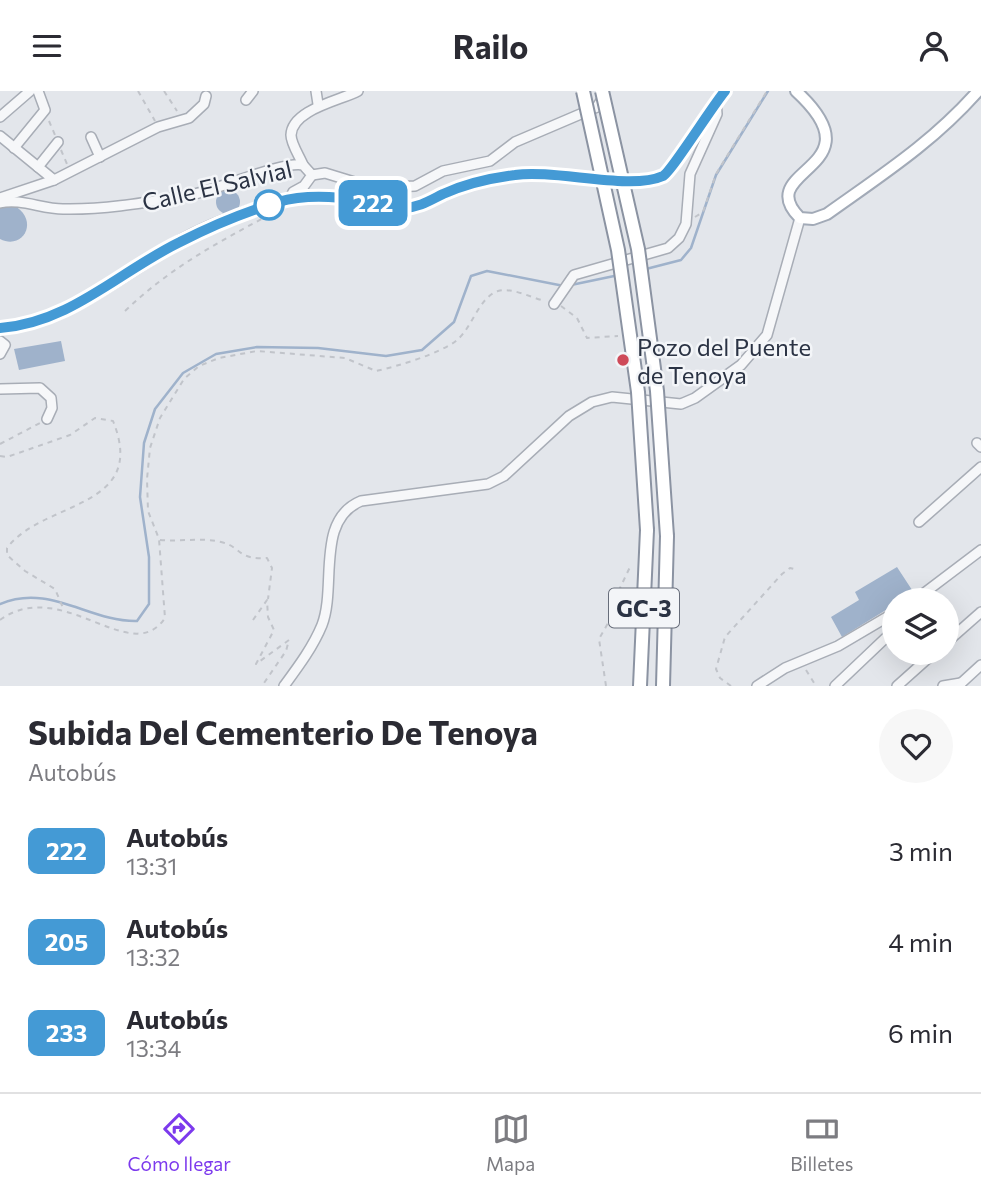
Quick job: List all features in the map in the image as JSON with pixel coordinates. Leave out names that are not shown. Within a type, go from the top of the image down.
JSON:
[{"type":"highway","name":"GC-3","points":[[583,91],[618,250],[638,391],[647,530],[640,686]]},
{"type":"highway","name":"GC-3","points":[[605,91],[638,249],[657,391],[667,535],[663,686]]},
{"type":"main road","points":[[0,328],[37,321],[68,309],[179,242],[246,213],[290,199],[311,196],[338,197],[402,209],[424,205],[443,194],[476,182],[516,174],[651,179],[665,175],[676,164],[685,145],[725,91]]},
{"type":"main road","points":[[798,93],[822,120],[827,135],[825,148],[819,158],[795,180],[788,195],[791,209],[800,218],[813,219],[827,213],[923,146],[947,126],[978,91]]},
{"type":"street","points":[[0,117],[30,91]]},
{"type":"street","points":[[14,148],[45,110],[38,91]]},
{"type":"street","points":[[246,100],[253,91]]},
{"type":"street","points":[[316,91],[318,104]]},
{"type":"street","points":[[303,165],[291,137],[293,129],[318,104],[358,91]]},
{"type":"street","points":[[312,175],[325,173],[374,188],[415,186],[443,171],[491,161],[515,142],[597,107],[605,91]]},
{"type":"street","points":[[0,198],[54,180],[158,127],[189,118],[204,104],[206,96]]},
{"type":"street","points":[[554,304],[574,275],[668,248],[679,238],[686,224],[690,174],[717,114],[716,101]]},
{"type":"street","points":[[0,136],[54,180]]},
{"type":"street","points":[[91,137],[100,157]]},
{"type":"street","points":[[38,167],[58,142]]},
{"type":"street","name":"Calle El Salvial","points":[[0,203],[12,201],[63,209],[125,207],[198,194],[287,167],[303,165],[312,175],[304,186],[293,192],[290,199]]},
{"type":"street","points":[[284,686],[322,624],[329,597],[333,531],[339,516],[347,507],[360,501],[488,484],[504,476],[569,416],[592,402],[612,397],[681,404],[695,398],[741,365],[767,335],[800,218]]},
{"type":"street","points":[[0,341],[5,345],[0,354]]},
{"type":"street","points":[[0,389],[40,388],[51,398],[52,408],[47,419]]},
{"type":"street","points":[[919,522],[981,467]]},
{"type":"street","points":[[932,588],[981,550]]},
{"type":"street","points":[[959,631],[981,612]]},
{"type":"street","points":[[757,686],[785,668],[801,663],[882,619]]},
{"type":"street","points":[[835,686],[882,641]]},
{"type":"street","points":[[897,686],[921,665]]},
{"type":"street","points":[[943,686],[959,684],[981,665]]},
{"type":"path","points":[[138,91],[158,127]]},
{"type":"path","points":[[164,91],[182,118]]},
{"type":"path","points":[[686,224],[703,212],[716,174],[767,91]]},
{"type":"path","points":[[125,311],[157,280],[187,260],[268,216]]},
{"type":"path","points":[[0,620],[19,610],[44,606],[63,609],[134,635],[146,634],[158,627],[165,618],[159,539],[148,511],[150,448],[170,397],[199,366],[219,358],[257,351],[345,358],[376,371],[457,340],[473,322],[488,297],[499,291],[509,290],[554,304],[577,318],[587,338],[598,340],[624,335]]},
{"type":"path","points":[[0,456],[7,457],[70,435],[95,418],[113,421],[121,455],[119,470],[112,481],[67,512],[28,528],[7,548],[7,555],[13,562],[55,589],[63,609]]},
{"type":"path","points":[[0,444],[47,419]]},
{"type":"path","points":[[159,539],[203,539],[226,543],[250,559],[267,558],[272,568],[267,600],[268,617],[274,630],[257,664],[289,640],[286,651],[262,686]]},
{"type":"path","points":[[606,686],[600,639],[615,609],[620,588],[630,568]]},
{"type":"path","points":[[731,686],[716,669],[725,637],[782,573],[790,568],[798,570]]},
{"type":"path","points":[[253,619],[267,600]]},
{"type":"path","points":[[801,663],[816,686]]},
{"type":"water","points":[[228,190],[236,194],[240,202],[236,210],[228,214],[220,210],[216,202],[220,194]]},
{"type":"water","points":[[13,205],[26,218],[27,225],[22,237],[9,242],[0,239],[0,208]]},
{"type":"water","points":[[61,341],[65,361],[19,370],[14,349]]},
{"type":"water","points":[[897,567],[911,588],[882,588],[882,612],[842,637],[831,617],[859,600],[855,592]]},
{"type":"waterway","points":[[646,269],[681,260],[691,248],[716,175],[768,91]]},
{"type":"waterway","points":[[0,604],[18,599],[53,600],[102,616],[137,621],[149,604],[149,557],[140,497],[144,443],[155,409],[183,373],[216,354],[257,347],[318,348],[386,356],[422,350],[454,322],[471,276],[487,271],[564,286]]},
{"type":"waterway","points":[[571,285],[619,275]]},
{"type":"bus line","name":"222","points":[[0,328],[37,321],[68,309],[179,242],[281,201],[311,196],[338,197],[402,209],[424,205],[443,194],[476,182],[516,174],[544,173],[626,179],[651,179],[665,175],[676,164],[701,121],[725,91]]},
{"type":"place","name":"Pozo del Puente de Tenoya","points":[[623,360]]}]
